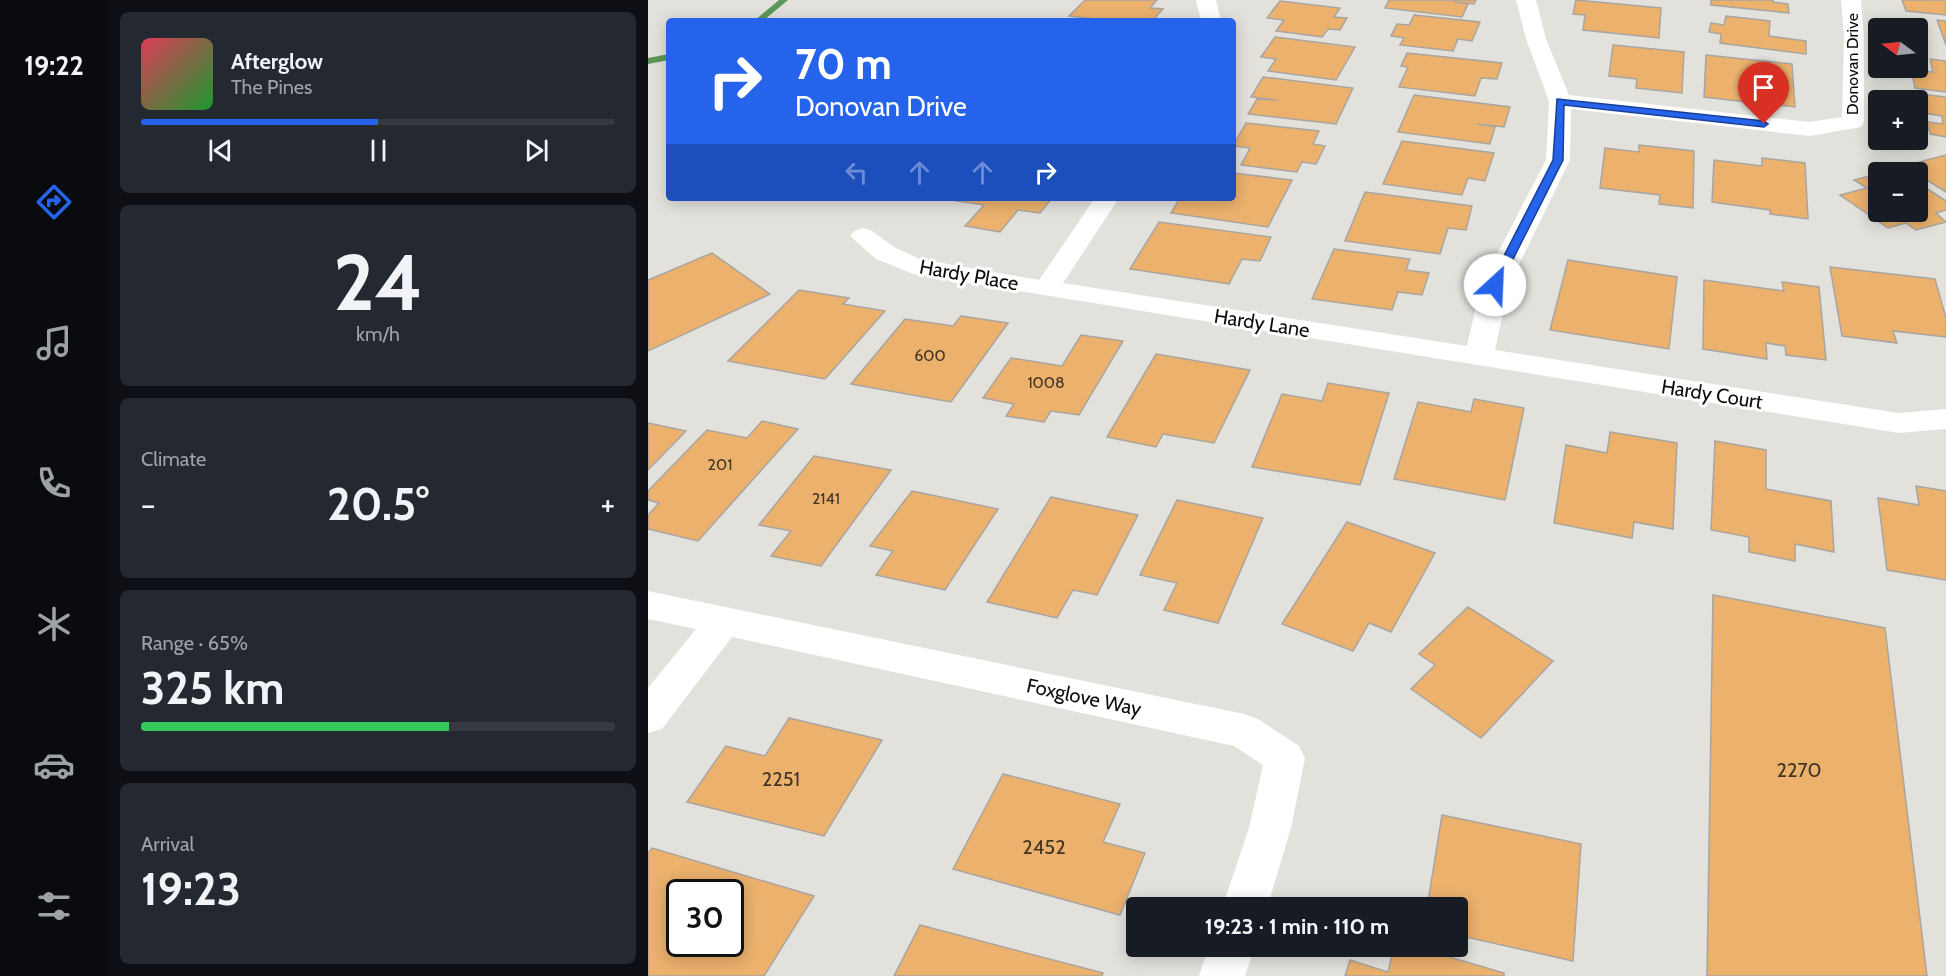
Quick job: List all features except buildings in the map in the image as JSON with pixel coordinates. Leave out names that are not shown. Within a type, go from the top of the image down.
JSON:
[{"type":"street","points":[[1206,0],[1210,18]]},
{"type":"street","points":[[1479,358],[1495,285],[1558,160],[1560,101],[1536,39],[1526,0]]},
{"type":"street","name":"Donovan Drive","points":[[1560,101],[1810,129],[1853,122],[1854,38],[1851,0]]},
{"type":"street","points":[[1046,289],[1105,201]]},
{"type":"street","name":"Hardy Place","points":[[863,236],[885,253],[913,266],[1046,289]]},
{"type":"street","name":"Hardy Lane","points":[[1046,289],[1479,358]]},
{"type":"street","name":"Hardy Court","points":[[1479,358],[1899,423],[1946,419]]},
{"type":"street","points":[[648,604],[723,622],[648,717]]},
{"type":"street","name":"Foxglove Way","points":[[723,622],[1244,731],[1285,758],[1270,828],[1248,897]]},
{"type":"street","points":[[1222,976],[1228,957]]},
{"type":"waterway","points":[[762,18],[784,0]]},
{"type":"waterway","points":[[648,61],[666,58]]},
{"type":"route","points":[[1495,285],[1522,227],[1558,160],[1560,101],[1764,124]]}]
